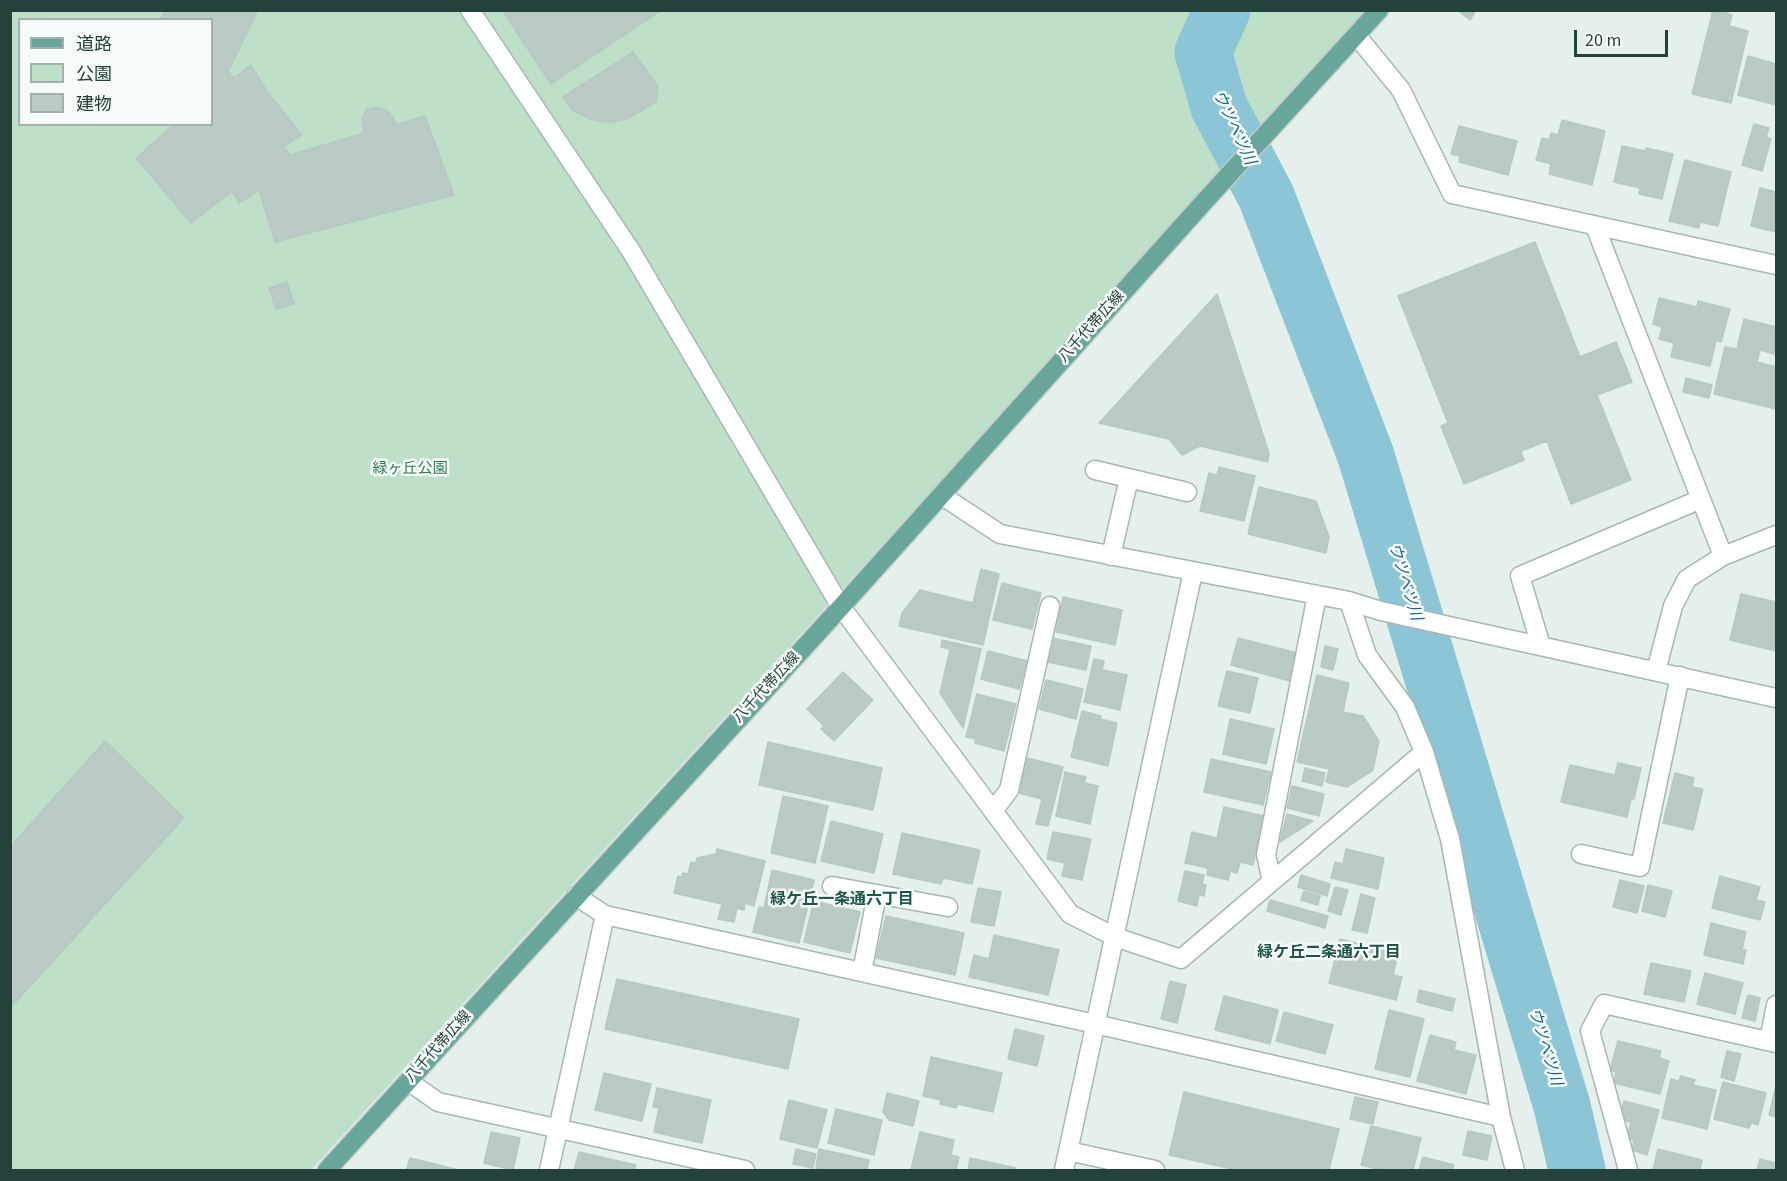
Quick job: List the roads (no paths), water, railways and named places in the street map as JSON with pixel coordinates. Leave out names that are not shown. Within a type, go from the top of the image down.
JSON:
[{"type":"main road","points":[[1356,35],[1379,10]]},
{"type":"main road","name":"八千代帯広線","points":[[327,1170],[841,607],[1356,35]]},
{"type":"street","points":[[470,10],[632,251],[841,607],[1070,914],[1115,937],[1180,959],[1424,752]]},
{"type":"street","points":[[1356,35],[1401,90],[1452,194],[1776,266]]},
{"type":"street","points":[[1595,226],[1723,556]]},
{"type":"street","points":[[1095,470],[1187,492]]},
{"type":"street","points":[[1111,556],[1129,478]]},
{"type":"street","points":[[941,495],[1000,534],[1349,601],[1380,611],[1776,698]]},
{"type":"street","points":[[1541,646],[1520,576],[1701,499]]},
{"type":"street","points":[[1656,671],[1673,606],[1687,579],[1723,556],[1776,535]]},
{"type":"street","points":[[1064,1170],[1193,572]]},
{"type":"street","points":[[1272,881],[1266,855],[1317,595]]},
{"type":"street","points":[[1349,601],[1367,655],[1404,707],[1424,752],[1450,839],[1501,1117],[1515,1170]]},
{"type":"street","points":[[993,811],[1009,790],[1050,606]]},
{"type":"street","points":[[1581,854],[1640,867],[1680,676]]},
{"type":"street","points":[[832,886],[948,907]]},
{"type":"street","points":[[862,972],[877,894]]},
{"type":"street","points":[[576,896],[604,915],[1501,1117]]},
{"type":"street","points":[[549,1170],[604,915]]},
{"type":"street","points":[[1628,1170],[1590,1031],[1604,1004],[1773,1042],[1776,1005]]},
{"type":"street","points":[[408,1082],[438,1102],[744,1170]]},
{"type":"street","points":[[1068,1151],[1155,1170]]},
{"type":"waterway","name":"ウツベツ川","points":[[1222,10],[1203,52],[1219,107],[1266,196],[1366,456],[1562,1106],[1577,1170]]},
{"type":"district","name":"緑ケ丘一条通六丁目","points":[[842,900]]},
{"type":"district","name":"緑ケ丘二条通六丁目","points":[[1329,953]]},
{"type":"park label","name":"緑ヶ丘公園","points":[[410,470]]}]
